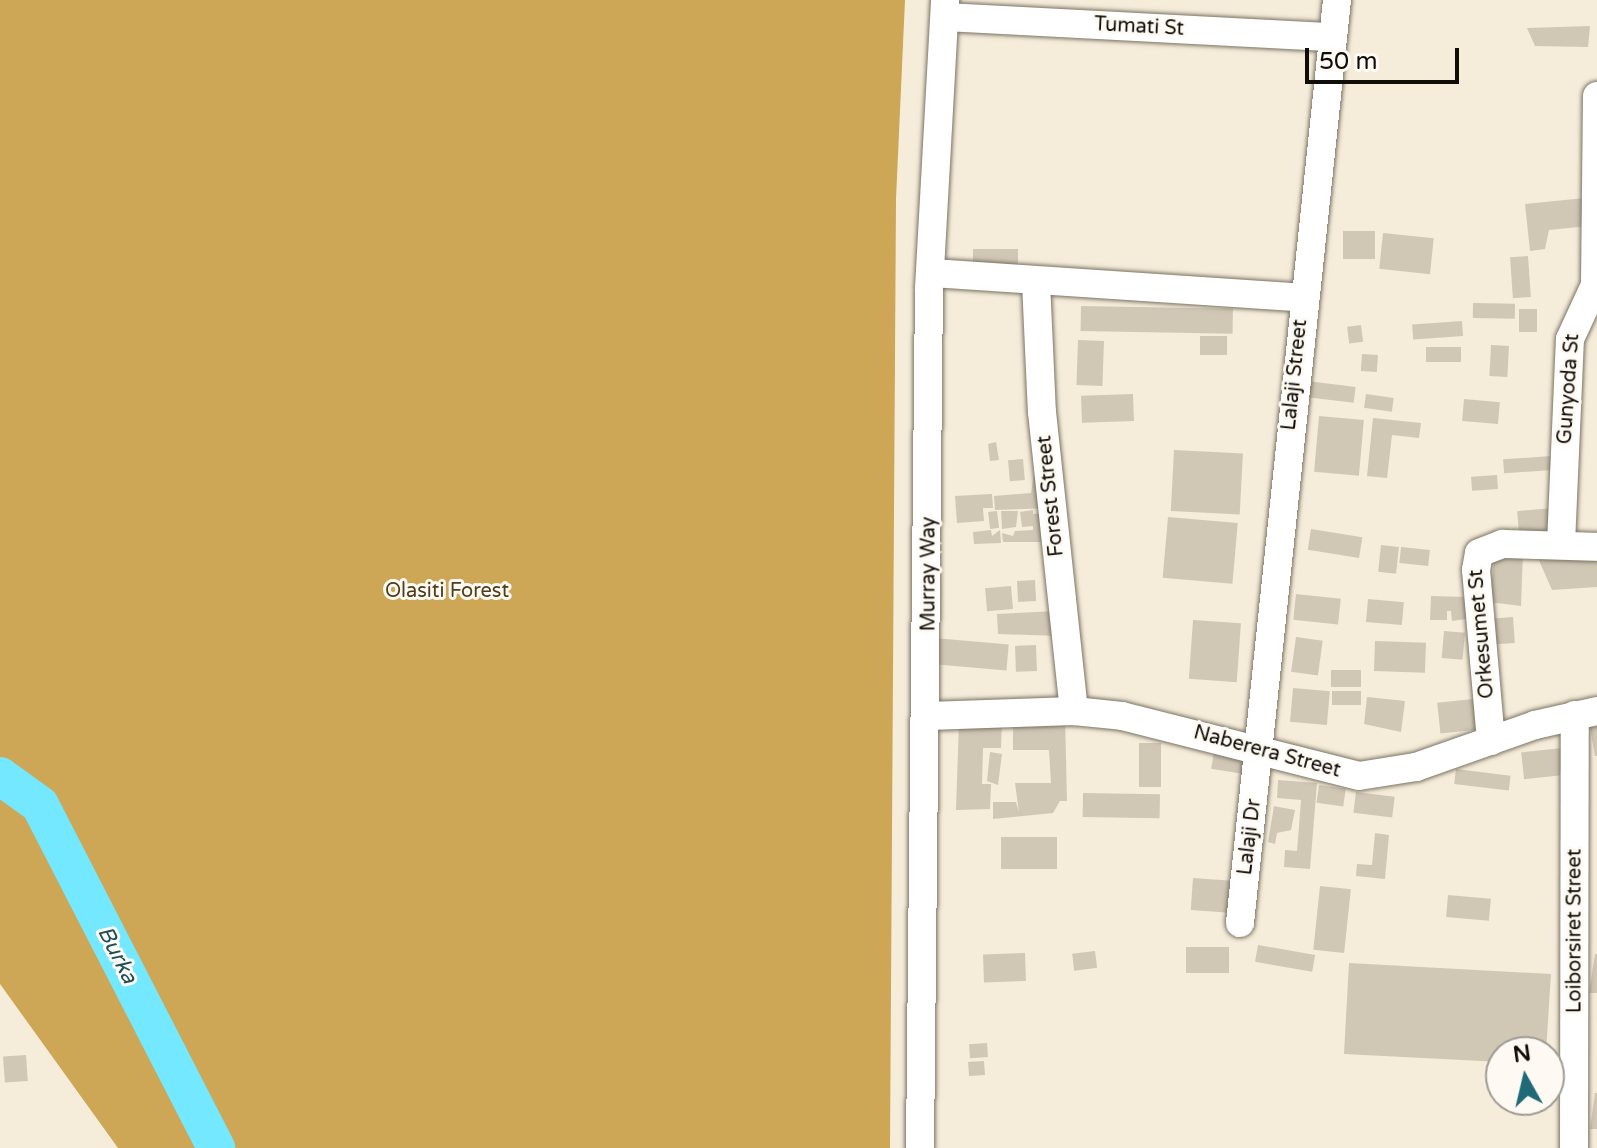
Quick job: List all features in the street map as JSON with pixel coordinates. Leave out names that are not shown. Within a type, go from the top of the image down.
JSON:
[{"type":"street","name":"Lalaji Street","points":[[1261,750],[1303,298],[1337,0]]},
{"type":"street","name":"Tumati St","points":[[945,9],[1332,37]]},
{"type":"street","name":"Murray Way","points":[[920,1148],[928,716],[931,273],[945,9]]},
{"type":"street","name":"Gunyoda St","points":[[1561,544],[1570,339],[1595,285],[1597,96]]},
{"type":"street","points":[[931,273],[1303,298]]},
{"type":"street","name":"Forest Street","points":[[1036,282],[1042,412],[1074,711]]},
{"type":"street","name":"Orkesumet St","points":[[1491,741],[1475,562],[1489,546],[1561,544],[1597,547]]},
{"type":"street","name":"Naberera Street","points":[[928,716],[1074,711],[1122,716],[1261,750],[1324,770],[1375,775],[1416,767],[1586,713]]},
{"type":"street","name":"Loiborsiret Street","points":[[1574,1148],[1586,713]]},
{"type":"street","name":"Lalaji Dr","points":[[1240,923],[1261,750]]},
{"type":"green space","name":"Olasiti Forest","points":[[0,0],[905,0],[896,199],[890,1148],[118,1148],[0,984]]},
{"type":"building","points":[[1590,26],[1588,47],[1535,46],[1527,28]]},
{"type":"building","points":[[1585,198],[1588,226],[1549,230],[1545,249],[1530,251],[1525,204]]},
{"type":"building","points":[[1343,231],[1375,231],[1375,259],[1343,259]]},
{"type":"building","points":[[1383,233],[1434,238],[1430,274],[1379,269]]},
{"type":"building","points":[[973,249],[1018,249],[1018,266],[973,266]]},
{"type":"building","points":[[1528,256],[1531,297],[1513,298],[1510,257]]},
{"type":"building","points":[[1473,303],[1515,304],[1515,319],[1473,318]]},
{"type":"building","points":[[1081,306],[1233,309],[1233,334],[1081,331]]},
{"type":"building","points":[[1519,309],[1537,309],[1537,332],[1519,332]]},
{"type":"building","points":[[1462,321],[1463,336],[1413,339],[1412,324]]},
{"type":"building","points":[[1361,325],[1363,342],[1349,344],[1347,327]]},
{"type":"building","points":[[1200,336],[1227,336],[1227,355],[1200,355]]},
{"type":"building","points":[[1078,340],[1104,341],[1102,386],[1076,385]]},
{"type":"building","points":[[1491,345],[1509,346],[1507,377],[1489,376]]},
{"type":"building","points":[[1426,347],[1461,347],[1461,362],[1426,362]]},
{"type":"building","points":[[1362,354],[1378,355],[1377,372],[1361,371]]},
{"type":"building","points":[[1307,381],[1356,387],[1354,403],[1305,397]]},
{"type":"building","points":[[1133,394],[1134,421],[1082,423],[1081,396]]},
{"type":"building","points":[[1366,394],[1394,398],[1392,412],[1364,408]]},
{"type":"building","points":[[1464,399],[1500,402],[1498,424],[1462,421]]},
{"type":"building","points":[[1319,416],[1364,420],[1359,476],[1314,472]]},
{"type":"building","points":[[1373,418],[1421,423],[1419,438],[1392,435],[1387,478],[1367,476]]},
{"type":"building","points":[[996,442],[999,460],[990,461],[988,444]]},
{"type":"building","points":[[1174,450],[1243,454],[1240,515],[1171,511]]},
{"type":"building","points":[[1551,456],[1552,470],[1504,473],[1503,459]]},
{"type":"building","points":[[1023,459],[1025,480],[1010,481],[1008,460]]},
{"type":"building","points":[[1048,472],[1051,508],[995,510],[994,496],[1031,493],[1034,474]]},
{"type":"building","points":[[1497,475],[1498,489],[1472,491],[1471,477]]},
{"type":"building","points":[[992,494],[993,508],[983,508],[984,521],[957,523],[955,496]]},
{"type":"building","points":[[1553,508],[1555,533],[1519,536],[1517,511]]},
{"type":"building","points":[[1033,510],[1033,514],[1048,513],[1052,542],[1003,542],[1002,533],[1013,536],[1015,531],[1033,530],[1033,526],[1022,527],[1020,512]]},
{"type":"building","points":[[997,511],[999,528],[990,529],[988,512]]},
{"type":"building","points":[[1001,511],[1018,511],[1016,527],[1002,529]]},
{"type":"building","points":[[1168,517],[1238,523],[1232,584],[1163,578]]},
{"type":"building","points":[[1311,529],[1362,537],[1359,558],[1308,550]]},
{"type":"building","points":[[991,530],[992,536],[1000,530],[1001,543],[974,544],[973,532]]},
{"type":"building","points":[[1381,545],[1399,547],[1396,574],[1378,572]]},
{"type":"building","points":[[1401,547],[1430,550],[1428,566],[1399,563]]},
{"type":"building","points":[[1534,549],[1597,552],[1597,587],[1552,590]]},
{"type":"building","points":[[1523,553],[1521,606],[1489,602],[1495,555]]},
{"type":"building","points":[[1035,580],[1036,601],[1018,602],[1017,581]]},
{"type":"building","points":[[1011,586],[1013,609],[987,611],[985,588]]},
{"type":"building","points":[[1296,594],[1341,599],[1338,625],[1293,620]]},
{"type":"building","points":[[1431,596],[1466,597],[1466,619],[1452,621],[1451,611],[1447,611],[1447,620],[1430,620]]},
{"type":"building","points":[[1368,599],[1404,602],[1402,625],[1366,622]]},
{"type":"building","points":[[1056,611],[1058,636],[998,634],[997,614]]},
{"type":"building","points":[[1513,617],[1515,643],[1495,644],[1493,618]]},
{"type":"building","points":[[1193,620],[1241,623],[1237,682],[1189,679]]},
{"type":"building","points":[[1444,631],[1465,633],[1463,660],[1442,658]]},
{"type":"building","points":[[1296,637],[1323,641],[1318,675],[1291,672]]},
{"type":"building","points":[[934,638],[1009,645],[1006,670],[932,664]]},
{"type":"building","points":[[1375,641],[1426,643],[1425,673],[1374,671]]},
{"type":"building","points":[[1036,645],[1037,671],[1016,672],[1015,646]]},
{"type":"building","points":[[1331,670],[1361,670],[1361,687],[1331,687]]},
{"type":"building","points":[[1293,688],[1330,691],[1327,725],[1290,722]]},
{"type":"building","points":[[1332,691],[1361,691],[1361,705],[1332,705]]},
{"type":"building","points":[[1367,697],[1405,701],[1401,732],[1364,724]]},
{"type":"building","points":[[1473,699],[1476,730],[1440,734],[1437,703]]},
{"type":"building","points":[[1065,716],[1067,801],[1060,801],[1053,813],[993,819],[993,802],[1016,802],[1019,812],[1015,783],[1051,783],[1049,750],[1013,750],[1013,720]]},
{"type":"building","points":[[959,721],[1002,722],[1001,748],[983,748],[982,784],[991,784],[990,809],[956,810]]},
{"type":"building","points":[[1590,727],[1597,727],[1597,756],[1595,756]]},
{"type":"building","points":[[1139,743],[1161,743],[1161,787],[1139,787]]},
{"type":"building","points":[[1563,748],[1566,775],[1524,779],[1521,752]]},
{"type":"building","points":[[1214,751],[1245,756],[1242,774],[1211,769]]},
{"type":"building","points":[[990,752],[1002,754],[998,785],[987,781]]},
{"type":"building","points":[[1456,769],[1511,776],[1509,791],[1454,784]]},
{"type":"building","points":[[1278,780],[1317,783],[1310,869],[1284,867],[1285,850],[1297,851],[1301,800],[1277,798]]},
{"type":"building","points":[[1319,785],[1346,789],[1343,807],[1316,803]]},
{"type":"building","points":[[1356,792],[1395,797],[1392,818],[1353,813]]},
{"type":"building","points":[[1083,793],[1160,794],[1160,818],[1083,817]]},
{"type":"building","points":[[1274,806],[1295,810],[1291,830],[1277,833],[1275,844],[1268,842]]},
{"type":"building","points":[[1375,833],[1389,835],[1385,879],[1356,876],[1357,864],[1372,865]]},
{"type":"building","points":[[1001,837],[1057,837],[1057,869],[1001,869]]},
{"type":"building","points":[[1193,878],[1232,881],[1230,913],[1191,910]]},
{"type":"building","points":[[1320,886],[1351,889],[1344,953],[1313,950]]},
{"type":"building","points":[[1448,895],[1491,899],[1489,921],[1446,917]]},
{"type":"building","points":[[1258,945],[1315,955],[1312,972],[1255,962]]},
{"type":"building","points":[[1186,947],[1229,947],[1229,973],[1186,973]]},
{"type":"building","points":[[1095,951],[1097,968],[1074,971],[1072,954]]},
{"type":"building","points":[[1025,953],[1026,981],[984,982],[983,954]]},
{"type":"building","points":[[1595,954],[1597,993],[1589,993]]},
{"type":"building","points":[[1349,963],[1551,974],[1547,1036],[1485,1036],[1485,1061],[1344,1054]]},
{"type":"building","points":[[987,1043],[988,1057],[970,1058],[969,1044]]},
{"type":"building","points":[[26,1055],[28,1081],[5,1083],[3,1057]]},
{"type":"building","points":[[984,1061],[985,1075],[969,1076],[968,1062]]},
{"type":"building","points":[[1595,1093],[1597,1129],[1590,1129]]},
{"type":"waterway","name":"Burka","points":[[0,776],[40,805],[216,1148]]}]
